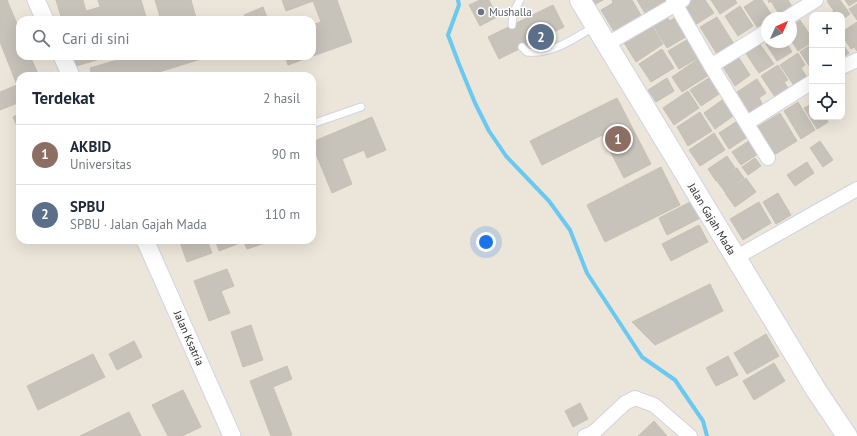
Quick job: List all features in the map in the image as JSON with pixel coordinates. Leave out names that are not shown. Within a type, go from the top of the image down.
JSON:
[{"type":"main road","name":"Jalan Gajah Mada","points":[[580,0],[735,258],[816,390],[847,436]]},
{"type":"street","points":[[36,0],[43,16]]},
{"type":"street","points":[[797,12],[816,0]]},
{"type":"street","points":[[607,44],[677,1],[711,66],[768,158]]},
{"type":"street","points":[[711,66],[761,35]]},
{"type":"street","points":[[64,60],[69,72]]},
{"type":"street","points":[[845,66],[857,60]]},
{"type":"street","points":[[747,123],[809,84]]},
{"type":"street","points":[[735,258],[857,189]]},
{"type":"street","name":"Jalan Ksatria","points":[[147,244],[232,436]]},
{"type":"street","points":[[585,436],[593,433],[625,403],[635,398],[654,406],[690,436]]},
{"type":"street","points":[[847,436],[857,432]]},
{"type":"lane","points":[[512,25],[512,17],[520,0]]},
{"type":"lane","points":[[522,47],[527,52],[536,53],[546,51],[578,37],[596,26]]},
{"type":"lane","points":[[316,123],[361,107]]},
{"type":"building","points":[[0,0],[7,0],[16,21],[16,60],[32,60],[37,72],[16,72],[16,82],[0,42]]},
{"type":"building","points":[[56,0],[83,0],[86,11],[100,7],[98,0],[141,0],[146,16],[61,16]]},
{"type":"building","points":[[155,0],[191,0],[195,16],[160,16]]},
{"type":"building","points":[[282,0],[337,0],[352,42],[316,55],[316,24],[321,22],[313,1],[286,11]]},
{"type":"building","points":[[480,0],[489,0],[497,17],[480,26],[469,5]]},
{"type":"building","points":[[591,0],[603,0],[594,5]]},
{"type":"building","points":[[612,0],[632,0],[642,17],[615,33],[601,10],[613,3]]},
{"type":"building","points":[[637,0],[665,0],[666,2],[646,15]]},
{"type":"building","points":[[693,0],[705,0],[714,13],[695,25],[683,6]]},
{"type":"building","points":[[711,0],[735,0],[737,3],[720,14]]},
{"type":"building","points":[[755,0],[762,0],[770,12],[761,12],[761,25],[757,27],[744,7]]},
{"type":"building","points":[[768,0],[788,0],[793,8],[786,12],[778,12],[771,1],[769,3]]},
{"type":"building","points":[[840,0],[850,14],[845,18],[845,12],[832,12],[834,11],[827,1]]},
{"type":"building","points":[[845,0],[857,0],[857,1],[849,6]]},
{"type":"building","points":[[857,4],[857,20],[849,9]]},
{"type":"building","points":[[553,5],[564,27],[499,59],[488,37]]},
{"type":"building","points":[[740,6],[753,26],[738,36],[725,16]]},
{"type":"building","points":[[263,7],[266,16],[244,16]]},
{"type":"building","points":[[677,16],[689,35],[667,48],[653,25],[667,17],[670,21]]},
{"type":"building","points":[[717,17],[734,44],[717,54],[700,27]]},
{"type":"building","points":[[800,20],[809,34],[809,44],[798,51],[796,48],[797,22]]},
{"type":"building","points":[[857,22],[857,51],[854,47],[851,49],[845,40],[845,30]]},
{"type":"building","points":[[651,24],[663,44],[636,62],[623,41]]},
{"type":"building","points":[[690,38],[701,56],[679,69],[668,51]]},
{"type":"building","points":[[759,43],[761,48],[763,48],[774,64],[759,73],[745,52]]},
{"type":"building","points":[[809,46],[809,66],[800,52]]},
{"type":"building","points":[[845,47],[849,53],[845,56]]},
{"type":"building","points":[[769,48],[790,48],[792,52],[777,61]]},
{"type":"building","points":[[662,49],[674,68],[651,82],[639,64]]},
{"type":"building","points":[[798,53],[805,65],[801,68],[808,79],[795,87],[780,65]]},
{"type":"building","points":[[737,55],[750,75],[735,86],[722,65]]},
{"type":"building","points":[[698,59],[709,75],[682,92],[672,77]]},
{"type":"building","points":[[74,60],[97,60],[76,66]]},
{"type":"building","points":[[117,60],[198,60],[159,72],[91,72],[90,68]]},
{"type":"building","points":[[286,60],[302,60],[288,65]]},
{"type":"building","points":[[778,65],[788,80],[784,82],[790,91],[777,100],[761,76]]},
{"type":"building","points":[[712,76],[722,92],[701,106],[690,90]]},
{"type":"building","points":[[667,78],[674,91],[656,102],[648,90]]},
{"type":"building","points":[[757,79],[766,93],[759,98],[764,107],[751,115],[737,92]]},
{"type":"building","points":[[16,85],[16,104],[0,110],[0,92]]},
{"type":"building","points":[[688,91],[699,108],[674,125],[663,108]]},
{"type":"building","points":[[617,98],[651,164],[624,178],[602,135],[542,165],[530,141]]},
{"type":"building","points":[[725,98],[736,114],[715,129],[704,113]]},
{"type":"building","points":[[798,102],[815,130],[801,139],[784,111]]},
{"type":"building","points":[[809,106],[809,116],[804,108]]},
{"type":"building","points":[[700,112],[712,131],[688,146],[677,127]]},
{"type":"building","points":[[780,113],[797,141],[774,155],[757,127]]},
{"type":"building","points":[[16,115],[16,124],[13,117]]},
{"type":"building","points":[[372,117],[386,150],[367,158],[364,150],[342,159],[352,184],[332,193],[316,154],[316,140]]},
{"type":"building","points":[[739,120],[749,136],[729,149],[719,133]]},
{"type":"building","points":[[811,120],[827,120],[828,122],[817,129]]},
{"type":"building","points":[[714,133],[725,150],[700,166],[689,150]]},
{"type":"building","points":[[752,139],[761,152],[741,165],[732,152]]},
{"type":"building","points":[[820,141],[833,160],[823,167],[810,148]]},
{"type":"building","points":[[727,156],[735,168],[716,181],[708,169]]},
{"type":"building","points":[[755,158],[761,166],[748,175],[742,167]]},
{"type":"building","points":[[807,162],[814,173],[795,186],[787,175]]},
{"type":"building","points":[[661,167],[680,205],[605,242],[587,205]]},
{"type":"building","points":[[737,168],[744,178],[725,192],[717,181]]},
{"type":"building","points":[[746,178],[756,192],[735,207],[725,193]]},
{"type":"building","points":[[778,193],[791,215],[776,224],[763,202]]},
{"type":"building","points":[[696,199],[704,216],[667,235],[659,218]]},
{"type":"building","points":[[759,202],[771,223],[743,240],[730,219]]},
{"type":"building","points":[[699,225],[708,242],[671,261],[662,244]]},
{"type":"building","points":[[180,244],[209,244],[212,253],[187,262]]},
{"type":"building","points":[[216,244],[237,244],[219,251]]},
{"type":"building","points":[[245,244],[262,244],[247,249]]},
{"type":"building","points":[[227,269],[234,286],[221,291],[230,313],[209,321],[194,281]]},
{"type":"building","points":[[710,284],[723,311],[655,345],[632,322]]},
{"type":"building","points":[[251,325],[263,360],[243,367],[231,332]]},
{"type":"building","points":[[766,334],[779,356],[747,374],[734,353]]},
{"type":"building","points":[[134,341],[142,357],[117,370],[109,354]]},
{"type":"building","points":[[93,354],[105,377],[38,410],[27,386]]},
{"type":"building","points":[[728,356],[738,375],[716,386],[706,368]]},
{"type":"building","points":[[774,363],[785,381],[754,400],[743,381]]},
{"type":"building","points":[[287,366],[292,379],[273,387],[292,435],[271,436],[250,381]]},
{"type":"building","points":[[183,390],[201,427],[182,436],[168,436],[152,405]]},
{"type":"building","points":[[580,403],[588,419],[573,427],[565,411]]},
{"type":"building","points":[[129,412],[141,436],[80,436]]},
{"type":"building","points":[[654,421],[667,436],[638,436]]},
{"type":"waterway","points":[[458,0],[459,5],[448,35],[475,103],[489,131],[506,156],[549,201],[570,230],[587,273],[642,357],[675,380],[703,421],[707,436]]},
{"type":"place","name":"Mushalla","points":[[481,12]]},
{"type":"place","name":"SPBU","points":[[541,37]]},
{"type":"place","name":"AKBID","points":[[618,139]]}]
